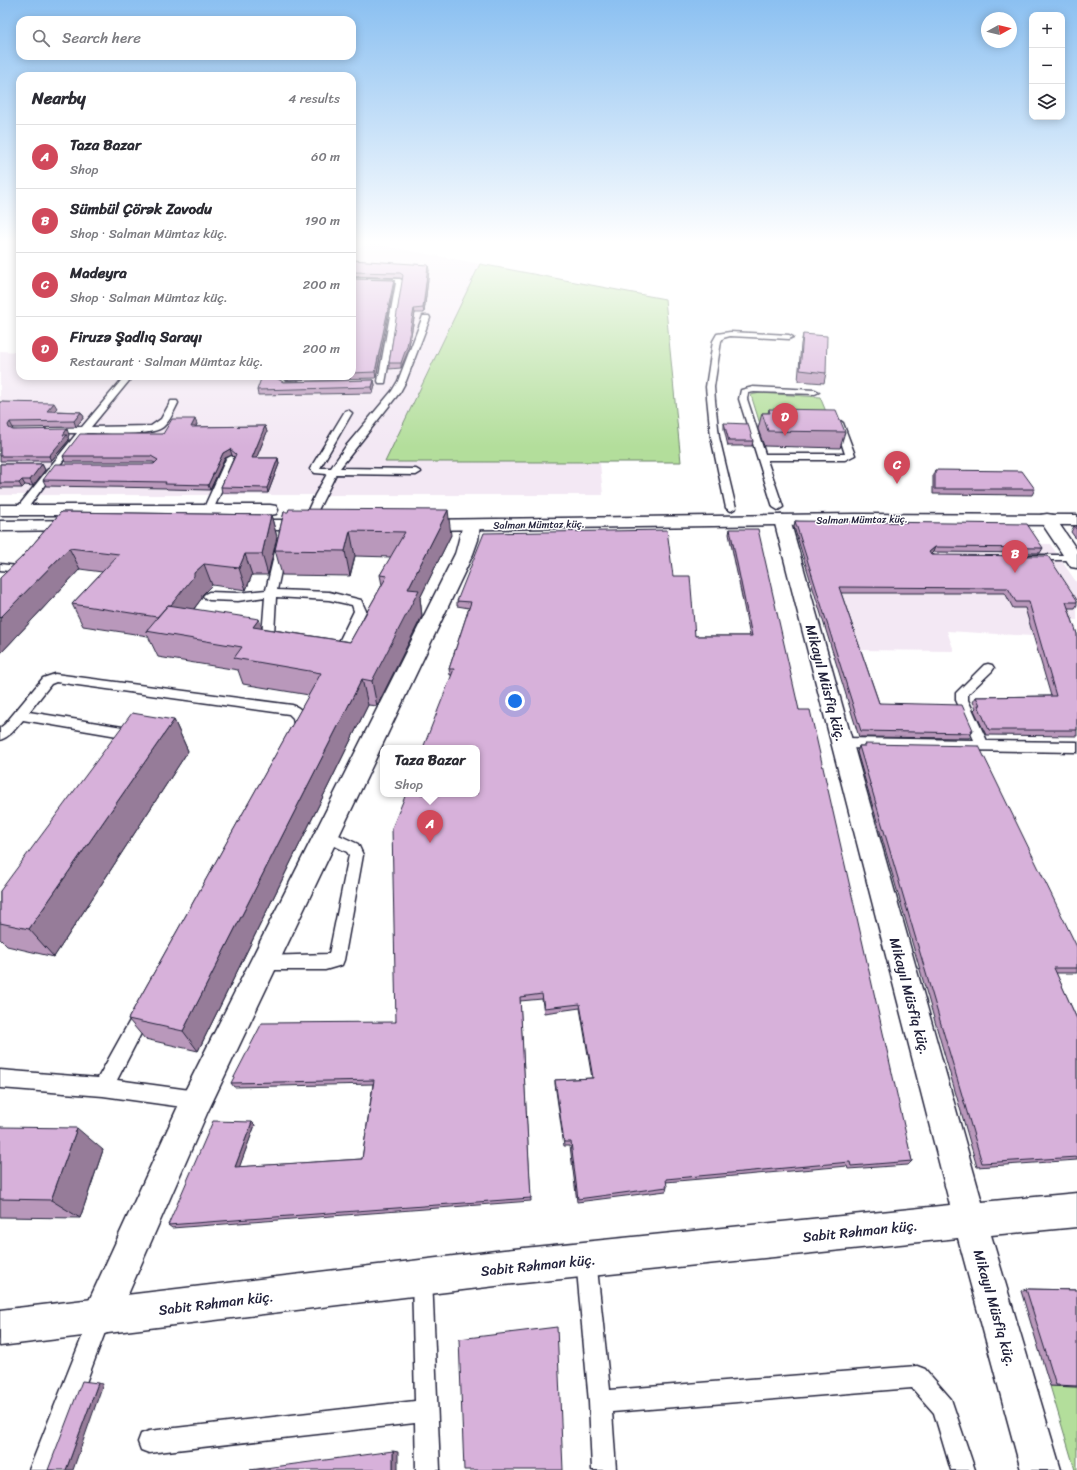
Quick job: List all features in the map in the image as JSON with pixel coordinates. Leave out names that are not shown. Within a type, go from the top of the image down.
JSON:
[{"type":"main road","points":[[1075,560],[1043,513],[1077,507]]},
{"type":"main road","points":[[417,510],[731,508],[780,514]]},
{"type":"main road","points":[[0,510],[235,510],[319,517]]},
{"type":"main road","points":[[227,525],[235,510]]},
{"type":"main road","name":"Salman Mümtaz küç.","points":[[402,525],[471,525],[780,514],[1043,513],[1077,520]]},
{"type":"main road","name":"Mikayıl Müsfiq küç.","points":[[780,514],[970,1220],[1041,1470]]},
{"type":"main road","points":[[0,526],[65,531],[227,525],[286,525],[319,517]]},
{"type":"main road","points":[[99,1318],[197,1100],[464,554],[469,540],[471,525]]},
{"type":"main road","name":"Sabit Rəhman küç.","points":[[0,1328],[99,1318],[422,1277],[586,1259],[970,1220],[1074,1216]]},
{"type":"lane","points":[[319,517],[317,497],[386,386],[396,310]]},
{"type":"lane","points":[[386,386],[402,381],[426,318]]},
{"type":"lane","points":[[731,508],[715,437],[711,400],[710,387],[717,341],[720,336],[730,334],[789,337]]},
{"type":"lane","points":[[21,510],[54,466],[127,380]]},
{"type":"lane","points":[[279,380],[284,384],[306,383]]},
{"type":"lane","points":[[780,514],[743,399],[744,392],[753,389],[815,392]]},
{"type":"lane","points":[[39,430],[149,430],[162,425],[174,403]]},
{"type":"lane","points":[[348,413],[315,467],[315,470],[416,472]]},
{"type":"lane","points":[[762,457],[850,455],[839,423]]},
{"type":"lane","points":[[208,510],[231,459]]},
{"type":"lane","points":[[39,465],[69,466]]},
{"type":"lane","points":[[209,596],[238,597],[270,593],[329,596],[357,603],[360,611],[341,651],[332,655],[322,654],[273,639],[268,636],[270,593],[286,525]]},
{"type":"lane","points":[[1019,558],[1075,560]]},
{"type":"lane","points":[[0,567],[28,568],[15,580]]},
{"type":"lane","points":[[983,746],[962,700],[962,693],[988,668]]},
{"type":"lane","points":[[0,735],[10,727],[47,681],[55,678],[63,678],[292,710],[299,716],[300,724],[288,745]]},
{"type":"lane","points":[[20,715],[136,734],[132,748]]},
{"type":"lane","points":[[842,743],[1077,747]]},
{"type":"lane","points":[[264,963],[325,963],[336,960],[356,855],[353,848],[326,836]]},
{"type":"lane","points":[[104,1087],[149,1003]]},
{"type":"lane","points":[[0,1079],[104,1087],[197,1100]]},
{"type":"lane","points":[[586,1259],[600,1402],[604,1470]]},
{"type":"lane","points":[[422,1277],[428,1470]]},
{"type":"lane","points":[[42,1470],[99,1318]]},
{"type":"lane","points":[[600,1402],[917,1377],[944,1407],[963,1470]]},
{"type":"lane","points":[[149,1442],[426,1411]]},
{"type":"shaded area","points":[[356,310],[458,310],[385,462],[600,463],[603,495],[0,495],[0,351],[16,352],[16,380],[356,380]]},
{"type":"shaded area","points":[[820,541],[1050,544],[1077,583],[1077,620],[1028,618],[1032,636],[947,631],[954,651],[857,650]]},
{"type":"green space","points":[[458,310],[666,310],[681,462],[385,462]]},
{"type":"green space","points":[[760,393],[820,397],[832,426],[760,424],[751,395]]},
{"type":"green space","points":[[1050,1386],[1077,1387],[1077,1470],[1075,1470]]},
{"type":"building","points":[[356,310],[388,310],[375,372],[356,373]]},
{"type":"building","points":[[397,310],[414,310],[407,346],[401,363],[389,363]]},
{"type":"building","points":[[803,334],[827,336],[826,373],[800,370]]},
{"type":"building","points":[[261,380],[280,380],[283,382],[374,380],[372,387],[257,390]]},
{"type":"building","points":[[0,402],[54,403],[47,411],[81,412],[74,421],[10,422],[8,425],[9,428],[13,430],[67,429],[63,435],[67,435],[49,456],[0,456]]},
{"type":"building","points":[[769,409],[836,410],[845,432],[768,431],[762,413],[770,413]]},
{"type":"building","points":[[172,419],[195,419],[191,427],[265,426],[252,458],[278,458],[267,488],[221,487],[236,454],[230,449],[223,453],[208,485],[165,484],[166,482],[43,480],[55,464],[154,464],[158,460],[151,456],[63,456],[80,434],[163,434]]},
{"type":"building","points":[[724,423],[748,424],[753,441],[729,441]]},
{"type":"building","points":[[0,464],[42,464],[30,480],[22,480],[19,483],[0,483]]},
{"type":"building","points":[[935,470],[1022,471],[1035,489],[935,489]]},
{"type":"building","points":[[289,509],[448,510],[408,589],[419,590],[372,681],[362,679],[183,1031],[128,1019],[321,673],[234,658],[242,647],[146,631],[168,605],[259,619],[253,627],[350,642],[387,576],[380,575],[405,532],[350,531],[345,551],[275,550],[284,512],[288,512]]},
{"type":"building","points":[[61,512],[271,515],[262,554],[245,554],[239,568],[204,564],[194,573],[194,576],[171,605],[168,605],[157,617],[72,604],[119,554],[69,548],[0,618],[0,578],[21,558]]},
{"type":"building","points":[[795,521],[1027,524],[1043,548],[935,547],[929,552],[931,555],[1048,556],[1077,600],[1077,602],[1066,602],[1077,634],[1077,730],[989,730],[976,697],[1056,696],[1029,602],[1016,602],[1008,588],[839,587],[879,703],[962,705],[973,730],[971,730],[972,733],[861,731]]},
{"type":"building","points":[[730,529],[758,529],[799,710],[810,710],[912,1161],[851,1166],[850,1162],[666,1179],[667,1187],[578,1199],[571,1142],[564,1142],[555,1080],[593,1078],[580,1004],[544,1008],[542,994],[520,997],[531,1198],[168,1225],[213,1121],[252,1122],[235,1167],[362,1159],[374,1080],[231,1083],[262,1023],[396,1022],[392,828],[405,797],[480,797],[480,745],[424,745],[454,669],[449,669],[471,602],[457,601],[484,533],[667,530],[673,576],[690,576],[695,636],[752,636]]},
{"type":"building","points":[[132,713],[174,720],[29,929],[0,923],[0,891]]},
{"type":"building","points":[[865,744],[979,746],[1077,947],[1077,968],[1054,968],[1077,1019],[1077,1157],[982,1163],[859,746],[866,746]]},
{"type":"building","points":[[0,1127],[77,1128],[51,1200],[0,1199]]},
{"type":"building","points":[[1026,1289],[1077,1290],[1077,1386],[1056,1385]]},
{"type":"building","points":[[557,1327],[563,1470],[464,1470],[459,1339]]},
{"type":"building","points":[[82,1381],[98,1383],[66,1470],[48,1470]]},
{"type":"building","points":[[393,1451],[393,1470],[250,1470]]},
{"type":"place","name":"Firuzə Şadlıq Sarayı","points":[[785,436]]},
{"type":"place","name":"Madeyra","points":[[897,484]]},
{"type":"place","name":"Sümbül Çörək Zavodu","points":[[1015,573]]},
{"type":"place","name":"Taza Bazar","points":[[430,843]]}]
